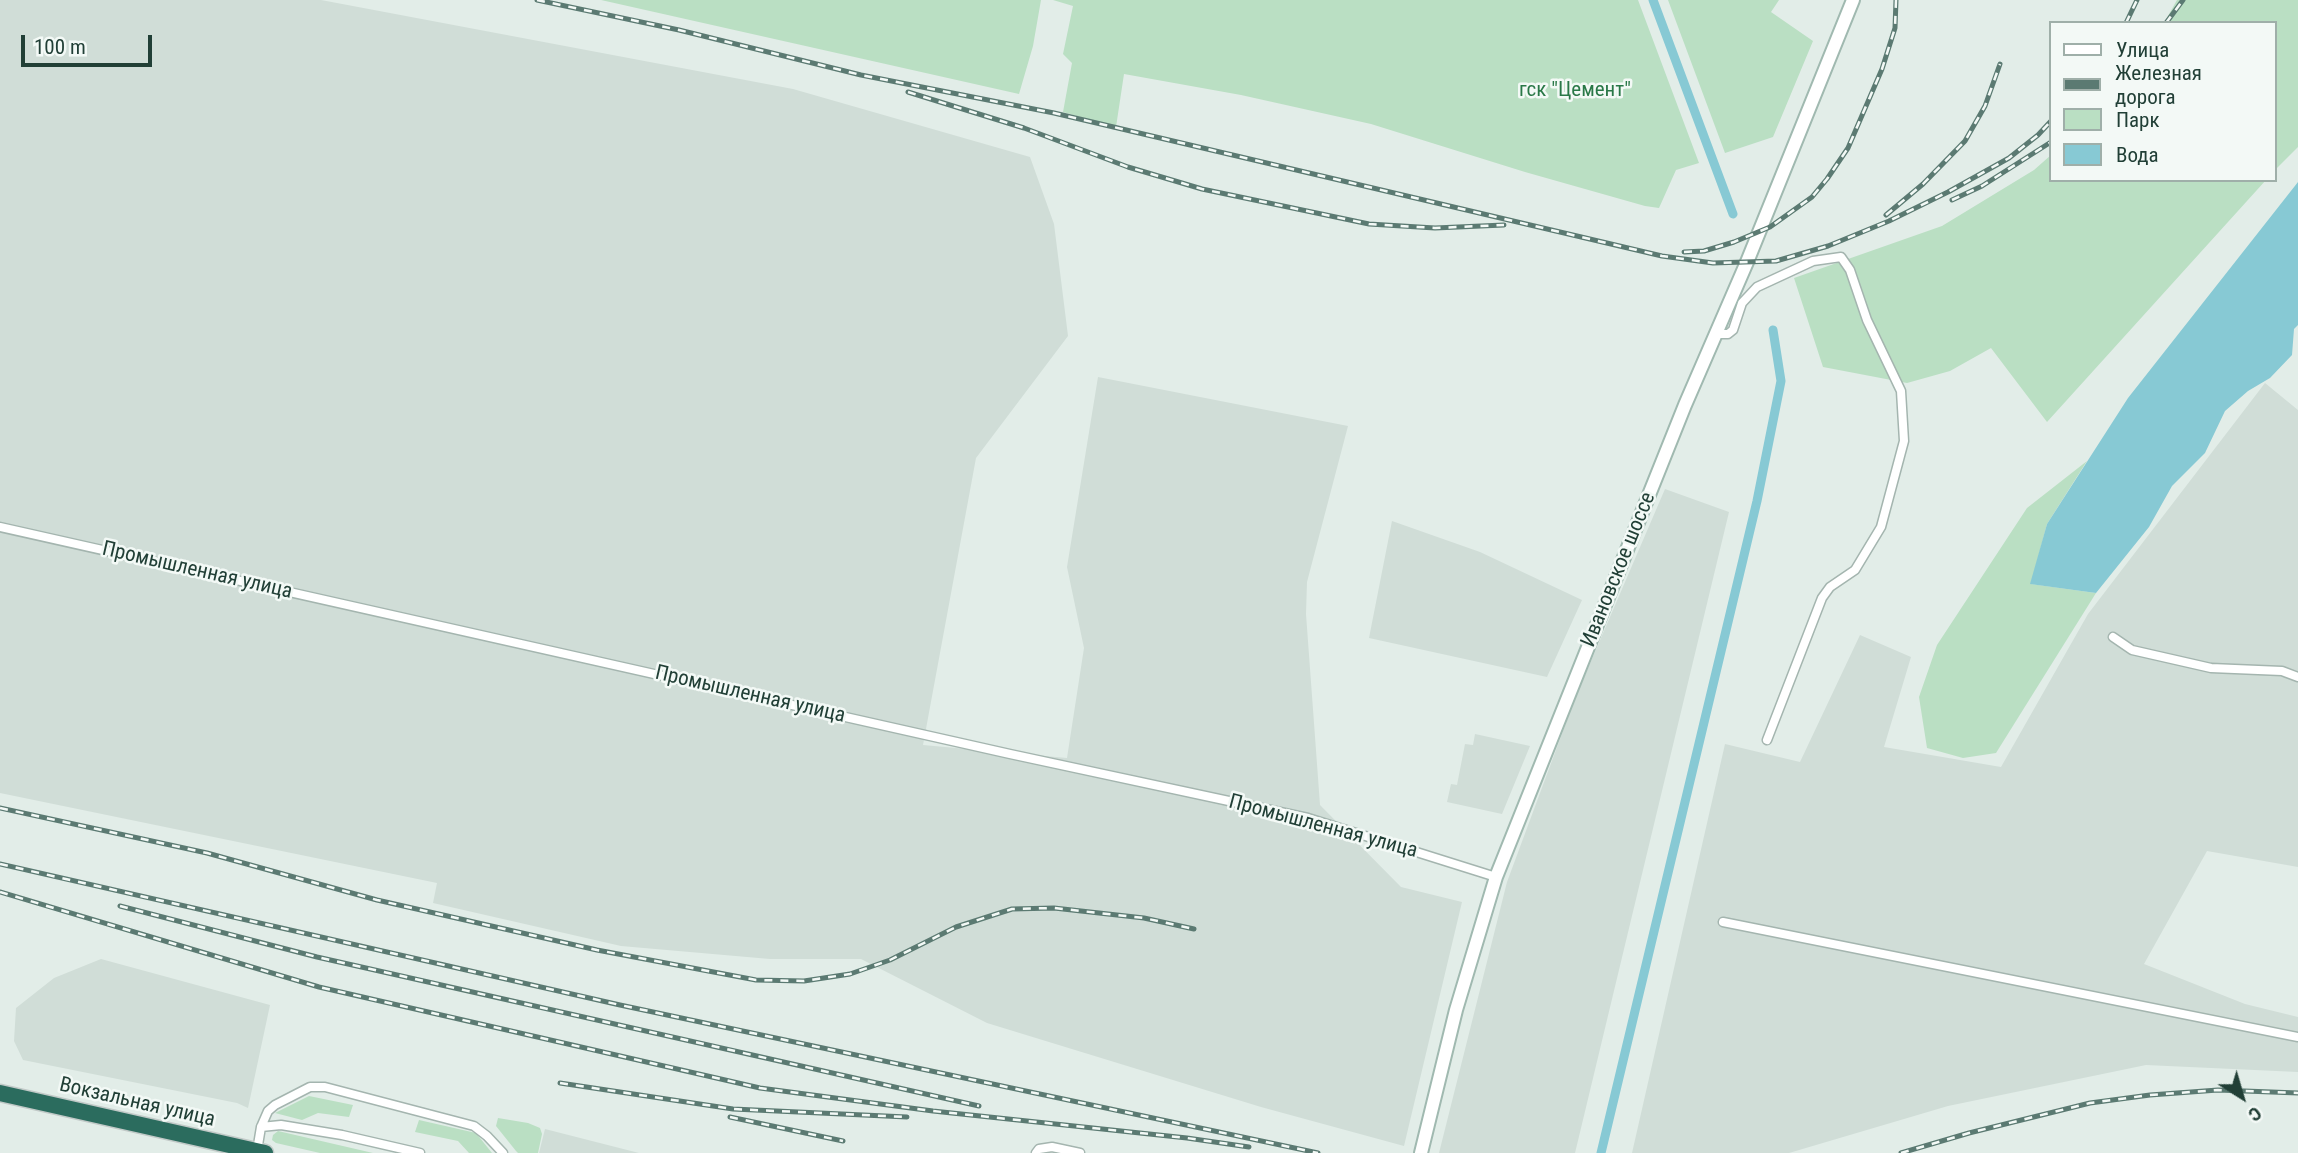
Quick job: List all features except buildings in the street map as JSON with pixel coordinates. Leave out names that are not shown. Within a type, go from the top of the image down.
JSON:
[{"type":"highway","name":"Вокзальная улица","points":[[0,1093],[260,1153]]},
{"type":"street","name":"Ивановское шоссе","points":[[1421,1153],[1457,1010],[1496,877],[1853,0]]},
{"type":"street","points":[[1716,334],[1728,334],[1733,330],[1742,303],[1757,287],[1813,261],[1841,257],[1850,270],[1867,320],[1901,391],[1904,441],[1881,527],[1855,570],[1830,587],[1822,598],[1767,740]]},
{"type":"street","name":"Промышленная улица","points":[[0,527],[1010,754],[1308,818],[1496,877]]},
{"type":"street","points":[[2113,637],[2132,650],[2211,668],[2282,671],[2298,677]]},
{"type":"street","points":[[1723,922],[2298,1037]]},
{"type":"street","points":[[260,1153],[261,1127],[268,1111],[310,1087],[325,1087],[474,1126],[503,1153]]},
{"type":"street","points":[[261,1127],[281,1125],[342,1135],[419,1153]]},
{"type":"street","points":[[1036,1153],[1039,1149],[1052,1147],[1080,1153]]},
{"type":"shaded area","points":[[0,0],[321,0],[793,89],[1030,157],[1054,224],[1068,336],[976,458],[923,745],[1067,758],[1084,648],[1067,567],[1098,377],[1348,426],[1307,582],[1306,614],[1320,805],[1401,887],[1462,902],[1404,1146],[1261,1107],[987,1023],[861,959],[770,959],[621,946],[433,903],[437,883],[0,793]]},
{"type":"shaded area","points":[[2265,383],[2298,410],[2298,867],[2207,851],[2144,964],[2245,1004],[2298,1017],[2298,1072],[2146,1065],[1948,1106],[1789,1153],[1632,1153],[1725,744],[1800,762],[1860,635],[1911,657],[1884,747],[2001,767],[2088,614]]},
{"type":"shaded area","points":[[1665,489],[1729,512],[1575,1153],[1439,1153],[1507,882],[1576,696]]},
{"type":"shaded area","points":[[1392,521],[1480,552],[1582,600],[1547,677],[1369,638]]},
{"type":"shaded area","points":[[1475,734],[1530,746],[1502,814],[1447,802],[1451,784],[1457,785],[1465,744],[1473,745]]},
{"type":"shaded area","points":[[101,959],[270,1005],[248,1108],[237,1103],[23,1060],[14,1041],[16,1008],[54,978]]},
{"type":"shaded area","points":[[545,1129],[639,1153],[539,1153]]},
{"type":"green space","points":[[601,0],[1041,0],[1033,46],[1019,94]]},
{"type":"green space","name":"гск \"Цемент\"","points":[[1053,0],[1638,0],[1699,163],[1676,170],[1659,208],[1645,206],[1371,124],[1241,95],[1124,74],[1116,127],[1063,112],[1072,63],[1063,54],[1073,6]]},
{"type":"green space","points":[[1668,0],[1779,0],[1771,12],[1813,41],[1773,137],[1725,153]]},
{"type":"green space","points":[[2177,0],[2298,0],[2298,147],[2277,168],[2277,21],[2165,21]]},
{"type":"green space","points":[[2050,156],[2050,182],[2264,182],[2047,422],[1991,348],[1950,371],[1907,383],[1823,367],[1794,278],[1942,226],[2034,170]]},
{"type":"green space","points":[[2087,461],[2047,524],[2031,584],[2096,593],[1996,753],[1963,758],[1927,748],[1919,697],[1937,645],[2027,508]]},
{"type":"green space","points":[[309,1096],[353,1105],[349,1117],[318,1113],[302,1120],[275,1113]]},
{"type":"green space","points":[[498,1118],[540,1128],[542,1134],[538,1153],[518,1153],[496,1126]]},
{"type":"green space","points":[[419,1120],[476,1133],[492,1153],[469,1153],[458,1141],[415,1132]]},
{"type":"green space","points":[[278,1131],[373,1153],[320,1153],[276,1143],[272,1140]]},
{"type":"water","points":[[2298,182],[2298,325],[2294,329],[2292,355],[2270,378],[2248,391],[2225,411],[2205,453],[2172,486],[2149,527],[2096,593],[2030,584],[2047,524],[2128,398]]},
{"type":"waterway","points":[[1653,0],[1733,214]]},
{"type":"waterway","points":[[1601,1153],[1757,501],[1781,381],[1773,330]]},
{"type":"railway","points":[[537,0],[679,30],[861,75],[1054,113],[1662,256],[1713,263],[1776,261],[1828,246],[1889,221],[2009,158],[2050,122]]},
{"type":"railway","points":[[1684,252],[1704,251],[1770,227],[1812,197],[1848,148],[1882,69],[1895,28],[1896,0]]},
{"type":"railway","points":[[2127,21],[2137,0]]},
{"type":"railway","points":[[2167,21],[2183,0]]},
{"type":"railway","points":[[1886,215],[1923,184],[1965,141],[1985,106],[2000,64]]},
{"type":"railway","points":[[908,92],[1024,128],[1128,167],[1202,189],[1369,224],[1435,228],[1504,225]]},
{"type":"railway","points":[[1952,200],[1982,186],[2050,143]]},
{"type":"railway","points":[[0,808],[207,853],[377,900],[597,950],[756,980],[804,981],[850,974],[890,960],[956,927],[1012,909],[1054,908],[1144,918],[1194,929]]},
{"type":"railway","points":[[0,864],[620,1005],[1318,1153]]},
{"type":"railway","points":[[0,892],[319,987],[760,1088],[933,1111],[1249,1147]]},
{"type":"railway","points":[[120,906],[317,957],[979,1106]]},
{"type":"railway","points":[[560,1083],[733,1109],[907,1117]]},
{"type":"railway","points":[[1901,1153],[2090,1103],[2218,1090],[2298,1093]]},
{"type":"railway","points":[[730,1117],[843,1141]]}]
